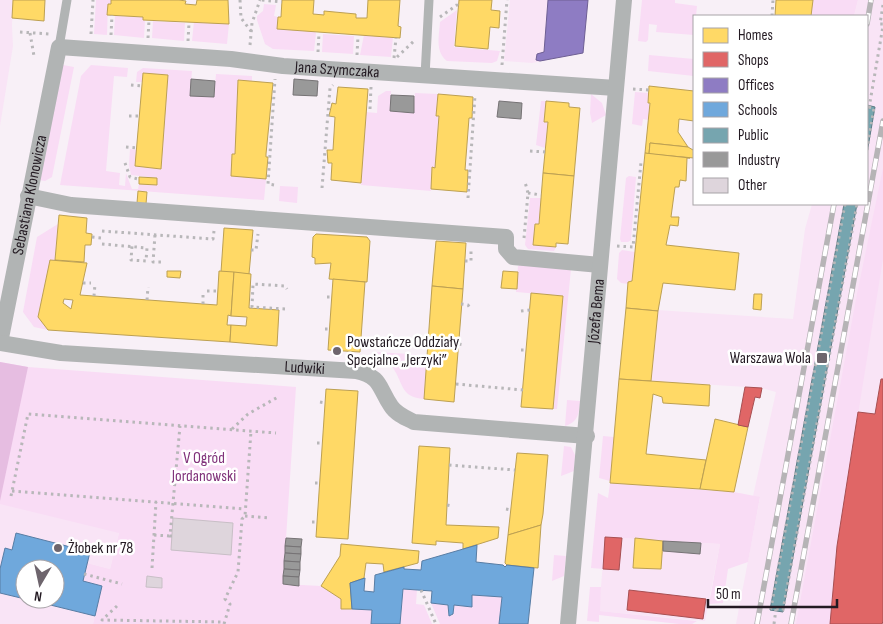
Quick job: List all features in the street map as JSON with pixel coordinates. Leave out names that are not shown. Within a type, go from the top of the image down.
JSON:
[{"type":"street","name":"Józefa Bema","points":[[568,624],[587,436],[600,265],[624,88],[624,0]]},
{"type":"street","name":"Jana Szymczaka","points":[[54,41],[283,66],[624,88]]},
{"type":"street","name":"Sebastiana Klonowicza","points":[[0,343],[28,196],[54,41]]},
{"type":"street","points":[[28,196],[71,205],[506,237],[506,249],[512,256],[600,265]]},
{"type":"street","name":"Ludwiki","points":[[0,343],[61,354],[356,371],[370,374],[376,379],[391,406],[414,422],[587,436]]},
{"type":"lane","points":[[54,41],[67,0]]},
{"type":"lane","points":[[425,76],[429,0]]},
{"type":"path","points":[[90,37],[93,0]]},
{"type":"path","points":[[240,0],[241,18],[251,30]]},
{"type":"path","points":[[250,48],[251,30],[261,0],[282,2]]},
{"type":"path","points":[[437,19],[457,5],[457,0]]},
{"type":"path","points":[[502,68],[507,0]]},
{"type":"path","points":[[772,15],[773,0]]},
{"type":"path","points":[[868,144],[874,108],[868,107],[883,25],[880,24],[883,5]]},
{"type":"path","points":[[111,38],[112,15]]},
{"type":"path","points":[[148,41],[149,20]]},
{"type":"path","points":[[188,44],[189,23]]},
{"type":"path","points":[[20,32],[30,33],[54,41]]},
{"type":"path","points":[[30,33],[34,56]]},
{"type":"path","points":[[318,55],[319,33]]},
{"type":"path","points":[[357,58],[358,36]]},
{"type":"path","points":[[396,38],[394,60],[418,37]]},
{"type":"path","points":[[272,75],[276,81],[268,184],[274,185]]},
{"type":"path","points":[[322,188],[330,109],[330,88],[335,84]]},
{"type":"path","points":[[131,85],[142,86]]},
{"type":"path","points":[[370,109],[371,86]]},
{"type":"path","points":[[624,88],[649,90]]},
{"type":"path","points":[[468,198],[471,120],[475,94]]},
{"type":"path","points":[[269,107],[274,107]]},
{"type":"path","points":[[129,116],[139,116]]},
{"type":"path","points":[[126,147],[137,148]]},
{"type":"path","points":[[471,148],[478,148]]},
{"type":"path","points":[[530,151],[545,152]]},
{"type":"path","points":[[617,246],[633,247],[641,162]]},
{"type":"path","points":[[125,163],[130,178],[138,179]]},
{"type":"path","points":[[524,237],[528,193],[525,182]]},
{"type":"path","points":[[528,193],[541,195]]},
{"type":"path","points":[[845,205],[771,608],[782,610],[857,205]]},
{"type":"path","points":[[102,231],[213,240],[214,230],[219,231]]},
{"type":"path","points":[[251,250],[256,250],[258,234]]},
{"type":"path","points":[[155,235],[153,262],[161,262]]},
{"type":"path","points":[[92,237],[102,238]]},
{"type":"path","points":[[102,244],[132,246],[147,248],[146,261],[131,260],[132,246]]},
{"type":"path","points":[[83,282],[93,283],[94,296]]},
{"type":"path","points":[[285,309],[252,307],[252,291],[253,284],[285,286],[287,289]]},
{"type":"path","points":[[147,300],[148,287]]},
{"type":"path","points":[[203,304],[205,291],[218,291]]},
{"type":"path","points":[[327,297],[332,297]]},
{"type":"path","points":[[461,304],[468,305],[470,308]]},
{"type":"path","points":[[521,311],[530,310]]},
{"type":"path","points":[[325,329],[330,330]]},
{"type":"path","points":[[459,344],[465,345]]},
{"type":"path","points":[[521,350],[526,350]]},
{"type":"path","points":[[456,384],[522,390]]},
{"type":"path","points":[[231,430],[248,414],[278,397]]},
{"type":"path","points":[[320,402],[326,403]]},
{"type":"path","points":[[11,496],[28,414],[276,433]]},
{"type":"path","points":[[154,535],[171,536],[180,426]]},
{"type":"path","points":[[116,606],[102,620],[224,623],[230,604],[224,599],[238,572],[242,519],[245,516],[251,431]]},
{"type":"path","points":[[317,443],[323,444]]},
{"type":"path","points":[[449,465],[515,470]]},
{"type":"path","points":[[315,483],[320,483]]},
{"type":"path","points":[[12,491],[245,509]]},
{"type":"path","points":[[152,568],[156,502]]},
{"type":"path","points":[[447,505],[452,506]]},
{"type":"path","points":[[245,516],[270,518]]},
{"type":"path","points":[[312,522],[317,522]]},
{"type":"path","points":[[84,574],[122,584]]},
{"type":"path","points":[[422,590],[436,624]]},
{"type":"path","points":[[774,624],[776,609]]},
{"type":"shaded area","points":[[0,0],[13,0],[13,46],[0,126]]},
{"type":"shaded area","points":[[510,0],[588,0],[583,53],[532,63],[504,61]]},
{"type":"shaded area","points":[[858,0],[883,0],[883,624],[736,624],[760,498],[753,496],[776,392],[762,388],[619,379],[626,308],[793,319],[805,229],[812,205],[868,205],[868,15],[854,15]]},
{"type":"shaded area","points":[[0,362],[28,367],[0,501]]},
{"type":"shaded area","name":"Żłobek nr 78","points":[[0,501],[126,505],[110,569],[87,563],[102,586],[93,624],[0,624]]},
{"type":"shaded area","points":[[605,537],[720,544],[705,621],[599,611]]},
{"type":"green space","points":[[96,0],[111,0],[111,4],[108,4],[107,35],[94,34]]},
{"type":"green space","points":[[642,0],[675,0],[675,3],[697,6],[696,15],[693,15],[693,35],[656,32],[657,25],[649,24],[648,40],[646,42],[638,41]]},
{"type":"green space","points":[[813,0],[858,0],[854,15],[811,15]]},
{"type":"green space","points":[[264,4],[276,5],[274,16],[278,17],[277,28],[313,31],[316,33],[314,51],[273,49],[265,44],[257,20],[257,16],[263,11]]},
{"type":"green space","points":[[457,10],[454,47],[500,51],[497,61],[492,63],[447,61],[443,57],[439,48],[440,22]]},
{"type":"green space","points":[[115,16],[143,17],[145,20],[144,38],[114,35]]},
{"type":"green space","points":[[153,21],[185,23],[184,41],[152,38]]},
{"type":"green space","points":[[194,21],[229,24],[227,44],[192,41]]},
{"type":"green space","points":[[323,34],[354,36],[353,54],[322,52]]},
{"type":"green space","points":[[364,35],[393,37],[391,57],[360,55]]},
{"type":"green space","points":[[649,55],[693,59],[693,76],[648,71]]},
{"type":"green space","points":[[63,65],[74,67],[52,177],[45,181],[39,180]]},
{"type":"green space","points":[[91,65],[128,68],[127,77],[114,76],[106,171],[120,173],[119,185],[125,186],[126,173],[132,189],[138,189],[139,184],[157,185],[157,178],[131,175],[129,165],[130,149],[137,150],[136,166],[161,169],[168,75],[143,73],[142,82],[136,82],[137,72],[143,68],[192,71],[190,95],[214,97],[216,74],[252,76],[252,81],[238,80],[235,154],[232,154],[231,175],[266,179],[264,200],[60,185],[81,76]]},
{"type":"green space","points":[[386,91],[391,91],[390,111],[413,113],[415,93],[438,94],[436,115],[439,116],[435,168],[432,168],[431,191],[361,185],[366,112],[377,113],[378,96]]},
{"type":"green space","points":[[635,92],[649,93],[649,120],[643,119],[642,126],[632,124]]},
{"type":"green space","points":[[591,94],[602,103],[606,115],[592,123],[590,113]]},
{"type":"green space","points":[[541,101],[546,101],[544,122],[548,122],[545,148],[536,145]]},
{"type":"green space","points":[[883,168],[883,259],[837,545],[830,624],[796,624],[857,294]]},
{"type":"green space","points":[[629,176],[636,177],[631,240],[621,242],[626,178]]},
{"type":"green space","points":[[280,186],[298,187],[297,203],[279,201]]},
{"type":"green space","points":[[530,198],[541,198],[539,224],[535,224],[533,244],[556,247],[554,251],[528,249],[525,245]]},
{"type":"green space","points":[[58,224],[55,260],[50,260],[38,317],[48,330],[34,327],[23,312],[37,237]]},
{"type":"green space","points":[[622,250],[635,252],[632,281],[628,284],[621,283],[617,279],[619,253]]},
{"type":"green space","points":[[522,264],[571,269],[557,409],[553,409],[563,296],[516,292],[518,266]]},
{"type":"green space","points":[[375,352],[427,355],[424,399],[416,398],[407,393],[391,365]]},
{"type":"green space","name":"V Ogród Jordanowski","points":[[0,362],[28,367],[296,387],[283,584],[321,586],[341,599],[341,609],[372,610],[371,624],[93,624],[102,586],[83,581],[87,563],[110,569],[119,533],[0,504]]},
{"type":"green space","points":[[567,400],[580,401],[577,417],[573,422],[565,426]]},
{"type":"green space","points":[[603,436],[614,437],[610,481],[599,478]]},
{"type":"green space","points":[[564,446],[571,447],[575,455],[574,471],[561,476]]},
{"type":"green space","points":[[610,483],[734,492],[760,497],[748,562],[728,569],[723,603],[709,604],[720,544],[605,537],[603,569],[591,568],[598,493],[608,498]]},
{"type":"green space","points":[[554,555],[566,556],[564,576],[552,581]]},
{"type":"green space","points":[[590,587],[601,587],[600,611],[697,621],[692,624],[679,624],[599,615],[599,622],[587,621]]},
{"type":"green space","points":[[403,589],[417,590],[416,604],[424,605],[432,624],[400,624]]},
{"type":"green space","points":[[472,595],[502,597],[499,624],[440,624],[431,603],[448,605],[448,614],[452,616],[454,605],[472,607]]},
{"type":"building: Homes","points":[[13,0],[45,0],[44,21],[12,18]]},
{"type":"building: Homes","points":[[111,0],[179,0],[186,1],[185,4],[196,5],[197,0],[228,0],[229,24],[143,20],[143,17],[107,15],[108,4],[111,4]]},
{"type":"building: Homes","points":[[282,0],[314,0],[313,14],[324,15],[324,11],[356,14],[356,18],[367,18],[368,0],[400,0],[398,26],[401,27],[400,38],[277,29],[278,17],[281,17]]},
{"type":"building: Homes","points":[[459,0],[492,0],[491,10],[500,11],[499,28],[490,27],[488,49],[455,46]]},
{"type":"building: Homes","points":[[776,0],[813,0],[811,15],[775,15]]},
{"type":"building: Homes","points":[[143,73],[168,75],[161,169],[135,166]]},
{"type":"building: Homes","points":[[238,80],[273,83],[266,154],[266,157],[268,157],[266,179],[231,176],[232,154],[235,154]]},
{"type":"building: Homes","points":[[649,86],[693,91],[693,121],[679,119],[678,132],[688,147],[650,143],[649,154],[645,153],[650,103],[648,103]]},
{"type":"building: Homes","points":[[338,87],[368,89],[361,183],[331,180],[332,163],[328,163],[327,150],[333,150],[335,117],[329,116],[332,103],[336,104]]},
{"type":"building: Homes","points":[[438,94],[473,97],[472,118],[469,118],[465,170],[468,170],[467,192],[431,189],[432,167],[435,168],[439,116],[436,116]]},
{"type":"building: Homes","points":[[546,101],[569,103],[569,107],[580,108],[574,176],[543,173],[548,122],[544,122]]},
{"type":"building: Homes","points":[[650,143],[688,147],[693,150],[693,158],[649,154]]},
{"type":"building: Homes","points":[[645,153],[690,158],[687,158],[686,181],[680,180],[679,187],[675,187],[671,217],[679,217],[678,226],[670,225],[666,245],[739,253],[735,290],[663,283],[658,311],[626,308],[628,282],[632,281]]},
{"type":"building: Homes","points":[[543,173],[574,176],[568,244],[556,243],[556,247],[533,245],[535,224],[539,224]]},
{"type":"building: Homes","points":[[139,177],[157,178],[157,185],[139,184]]},
{"type":"building: Homes","points":[[138,191],[147,192],[146,204],[137,203]]},
{"type":"building: Homes","points":[[59,215],[87,218],[86,233],[92,234],[91,245],[85,245],[84,262],[55,260]]},
{"type":"building: Homes","points":[[224,228],[253,230],[249,274],[221,272]]},
{"type":"building: Homes","points":[[316,234],[367,237],[370,241],[367,282],[329,279],[331,263],[315,264],[315,258],[312,257],[313,237]]},
{"type":"building: Homes","points":[[436,241],[466,243],[463,289],[432,286]]},
{"type":"building: Homes","points":[[50,260],[87,263],[80,295],[217,305],[219,271],[234,272],[231,316],[228,315],[227,325],[231,325],[230,342],[48,330],[38,317]],"holes":[[[64,299],[73,300],[71,309],[63,303]]]},
{"type":"building: Homes","points":[[167,271],[181,271],[180,278],[167,277]]},
{"type":"building: Homes","points":[[503,271],[518,272],[517,289],[501,288]]},
{"type":"building: Homes","points":[[234,272],[251,274],[249,308],[279,310],[277,346],[230,342],[231,325],[246,326],[247,317],[231,316]]},
{"type":"building: Homes","points":[[333,279],[365,282],[360,352],[328,350]]},
{"type":"building: Homes","points":[[432,286],[463,289],[454,402],[424,399]]},
{"type":"building: Homes","points":[[531,293],[563,296],[553,409],[521,407]]},
{"type":"building: Homes","points":[[754,294],[762,294],[761,310],[753,309]]},
{"type":"building: Homes","points":[[626,308],[658,311],[651,381],[619,379]]},
{"type":"building: Homes","points":[[619,379],[710,385],[709,406],[663,403],[662,397],[653,394],[646,454],[706,460],[700,489],[610,483]]},
{"type":"building: Homes","points":[[326,389],[358,391],[348,539],[316,537]]},
{"type":"building: Homes","points":[[715,419],[748,427],[734,492],[700,489]]},
{"type":"building: Homes","points":[[419,446],[450,448],[446,525],[499,527],[498,538],[463,549],[463,543],[436,541],[436,545],[412,543]]},
{"type":"building: Homes","points":[[517,453],[548,455],[543,514],[541,525],[508,535]]},
{"type":"building: Homes","points":[[541,525],[538,568],[507,565],[505,563],[508,535]]},
{"type":"building: Homes","points":[[635,538],[663,541],[661,569],[633,568]]},
{"type":"building: Homes","points":[[341,544],[419,551],[418,563],[384,572],[383,564],[366,563],[364,578],[350,583],[352,609],[341,609],[341,599],[321,586],[340,556]]},
{"type":"building: Shops","points":[[881,379],[883,379],[883,621],[882,624],[830,624],[837,546],[858,412],[875,414]]},
{"type":"building: Shops","points":[[745,387],[762,388],[760,398],[755,397],[748,427],[738,425]]},
{"type":"building: Shops","points":[[605,537],[622,538],[619,570],[603,569]]},
{"type":"building: Shops","points":[[629,590],[706,599],[703,619],[627,610]]},
{"type":"building: Offices","points":[[548,0],[588,0],[583,53],[540,61],[536,60],[537,54],[544,52]]},
{"type":"building: Schools","points":[[16,533],[90,552],[83,581],[102,586],[95,616],[65,609],[65,559],[15,559],[15,597],[0,593],[0,569],[5,548],[12,550]]},
{"type":"building: Schools","points":[[477,545],[476,562],[503,565],[505,567],[507,565],[534,568],[528,624],[499,624],[502,597],[472,595],[472,607],[454,605],[453,614],[449,616],[448,605],[431,603],[432,591],[403,589],[400,624],[371,624],[372,610],[352,609],[350,583],[365,578],[364,591],[374,592],[375,575],[404,567],[404,569],[421,570],[422,561]]},
{"type":"building: Public","points":[[868,105],[875,107],[868,147]]},
{"type":"building: Public","points":[[844,205],[857,205],[783,612],[770,610]]},
{"type":"building: Industry","points":[[191,79],[215,81],[214,97],[190,96]]},
{"type":"building: Industry","points":[[294,79],[318,81],[317,96],[293,95]]},
{"type":"building: Industry","points":[[391,95],[414,96],[414,113],[390,111]]},
{"type":"building: Industry","points":[[499,101],[522,103],[521,119],[497,117]]},
{"type":"building: Industry","points":[[286,538],[302,539],[301,547],[285,546]]},
{"type":"building: Industry","points":[[663,541],[701,543],[700,554],[663,551]]},
{"type":"building: Industry","points":[[285,546],[301,547],[301,554],[285,553]]},
{"type":"building: Industry","points":[[285,553],[301,554],[300,562],[284,561]]},
{"type":"building: Industry","points":[[284,561],[300,562],[300,570],[284,569]]},
{"type":"building: Industry","points":[[284,569],[300,570],[299,577],[283,576]]},
{"type":"building: Industry","points":[[283,576],[299,577],[299,586],[283,584]]},
{"type":"building: Other","points":[[173,518],[233,523],[231,555],[171,550]]},
{"type":"building: Other","points":[[147,576],[162,578],[162,588],[146,587]]},
{"type":"railway","points":[[868,18],[871,0]]},
{"type":"railway","points":[[868,203],[883,121]]},
{"type":"railway","points":[[757,624],[834,205]]},
{"type":"railway","points":[[791,624],[868,205]]},
{"type":"place","name":"Powstańcze Oddziały Specjalne „Jerzyki”","points":[[337,351]]},
{"type":"place","name":"Warszawa Wola","points":[[822,358]]},
{"type":"place","name":"Żłobek nr 78","points":[[58,548]]}]
